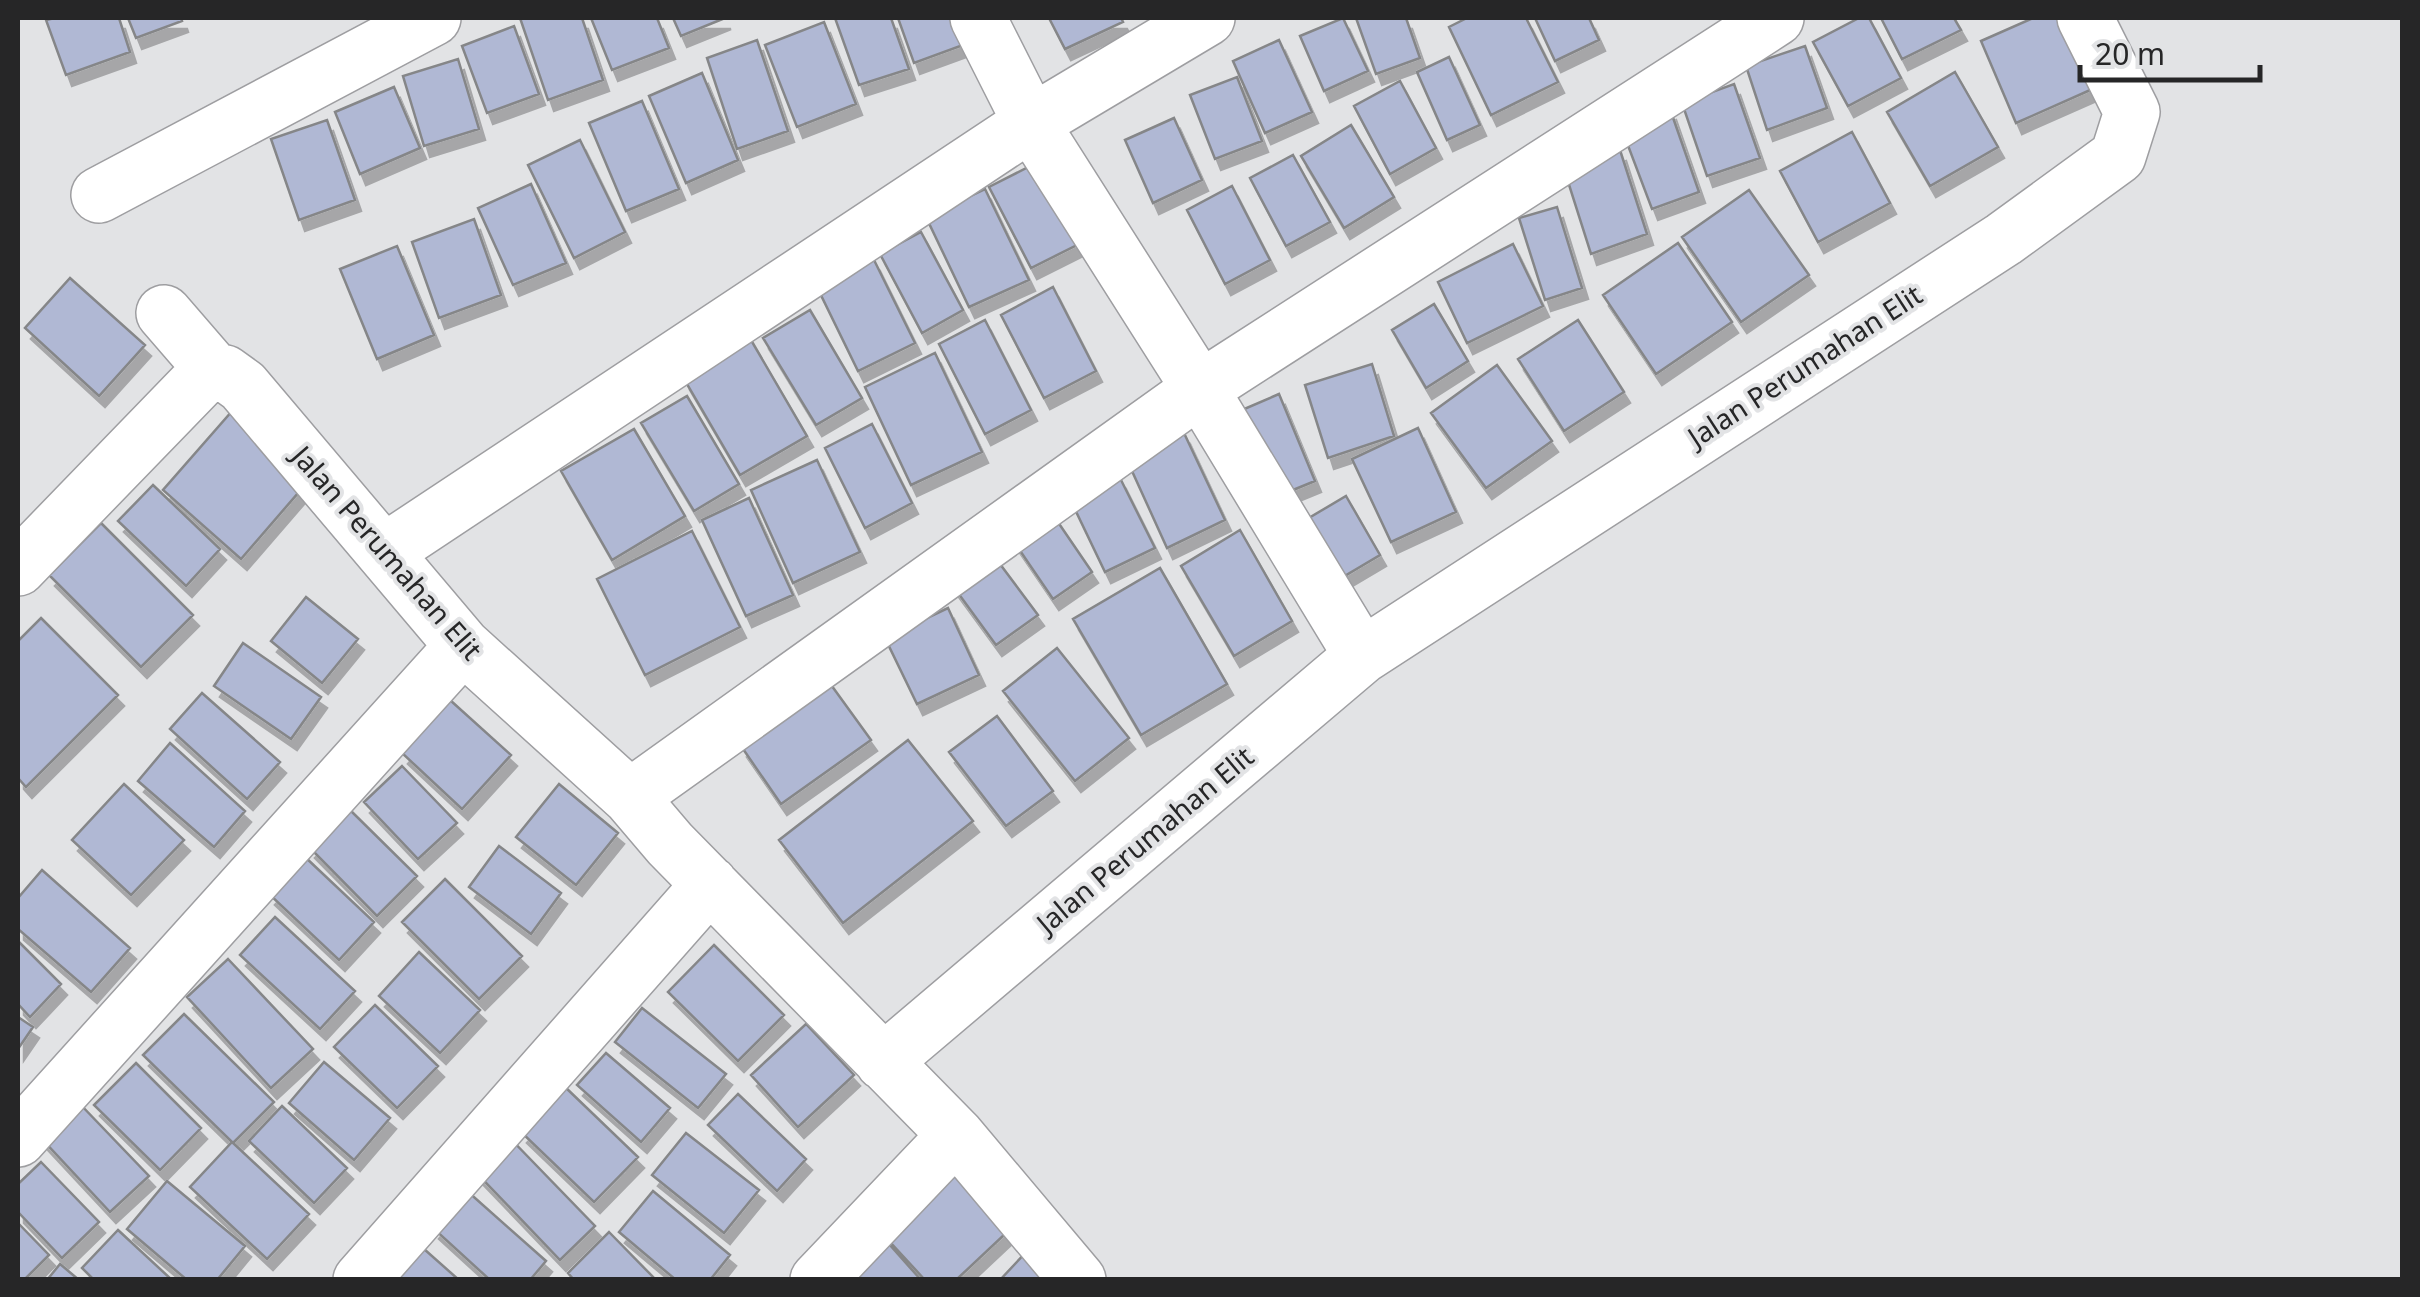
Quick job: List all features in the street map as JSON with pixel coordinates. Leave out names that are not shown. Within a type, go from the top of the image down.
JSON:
[{"type":"street","points":[[100,196],[433,18]]},
{"type":"street","points":[[978,18],[1031,123],[1200,388],[1362,656]]},
{"type":"street","points":[[384,552],[1031,123],[1207,18]]},
{"type":"street","points":[[630,797],[1200,388],[1776,18]]},
{"type":"street","name":"Jalan Perumahan Elit","points":[[883,1062],[1362,656],[2004,239],[2118,156],[2130,130],[2132,112],[2084,18]]},
{"type":"street","name":"Jalan Perumahan Elit","points":[[164,314],[215,372],[243,386],[462,646],[630,797],[956,1135],[1078,1280]]},
{"type":"street","points":[[18,568],[204,376],[215,372]]},
{"type":"street","points":[[18,1139],[462,646]]},
{"type":"street","points":[[361,1280],[710,884]]},
{"type":"street","points":[[818,1280],[956,1135]]},
{"type":"building","points":[[119,18],[130,52],[66,75],[46,20]]},
{"type":"building","points":[[128,18],[181,18],[182,21],[136,38]]},
{"type":"building","points":[[520,18],[582,18],[603,80],[548,100]]},
{"type":"building","points":[[591,18],[657,18],[669,48],[612,70]]},
{"type":"building","points":[[673,18],[725,18],[681,36]]},
{"type":"building","points":[[835,18],[891,18],[909,69],[859,85]]},
{"type":"building","points":[[898,18],[966,18],[974,41],[914,63]]},
{"type":"building","points":[[1049,18],[1121,18],[1123,22],[1065,49]]},
{"type":"building","points":[[1343,18],[1368,71],[1324,91],[1300,36]]},
{"type":"building","points":[[1356,18],[1406,18],[1420,58],[1376,74]]},
{"type":"building","points":[[1467,18],[1526,18],[1558,82],[1491,115],[1449,27]]},
{"type":"building","points":[[1535,18],[1589,18],[1599,40],[1555,61]]},
{"type":"building","points":[[1859,18],[1869,18],[1901,78],[1848,106],[1813,42]]},
{"type":"building","points":[[1881,18],[1954,18],[1961,30],[1902,59]]},
{"type":"building","points":[[2033,18],[2066,18],[2097,87],[2016,123],[1981,41]]},
{"type":"building","points":[[824,22],[856,104],[797,127],[765,45]]},
{"type":"building","points":[[514,26],[539,94],[487,113],[462,46]]},
{"type":"building","points":[[757,40],[788,131],[737,149],[707,58]]},
{"type":"building","points":[[1279,40],[1312,112],[1265,133],[1233,61]]},
{"type":"building","points":[[1805,46],[1827,108],[1767,130],[1746,66]]},
{"type":"building","points":[[1449,57],[1480,125],[1447,140],[1417,72]]},
{"type":"building","points":[[458,59],[479,129],[424,146],[403,76]]},
{"type":"building","points":[[1955,72],[1998,147],[1930,186],[1887,112]]},
{"type":"building","points":[[702,73],[738,160],[686,183],[649,96]]},
{"type":"building","points":[[1237,77],[1262,141],[1215,159],[1190,95]]},
{"type":"building","points":[[1400,81],[1436,148],[1390,174],[1354,106]]},
{"type":"building","points":[[1734,84],[1760,158],[1707,176],[1682,103]]},
{"type":"building","points":[[394,87],[420,148],[360,174],[335,112]]},
{"type":"building","points":[[642,101],[679,189],[626,211],[589,123]]},
{"type":"building","points":[[1670,109],[1699,192],[1652,209],[1621,127]]},
{"type":"building","points":[[1174,118],[1202,180],[1153,203],[1125,140]]},
{"type":"building","points":[[327,120],[355,200],[299,220],[271,139]]},
{"type":"building","points":[[1351,125],[1394,197],[1344,228],[1301,156]]},
{"type":"building","points":[[1852,132],[1890,203],[1818,242],[1780,171]]},
{"type":"building","points":[[580,140],[625,232],[574,258],[528,165]]},
{"type":"building","points":[[1620,150],[1647,234],[1591,254],[1564,169]]},
{"type":"building","points":[[1293,155],[1330,222],[1286,246],[1250,178]]},
{"type":"building","points":[[1046,158],[1087,240],[1031,268],[989,187]]},
{"type":"building","points":[[531,184],[566,263],[513,285],[478,208]]},
{"type":"building","points":[[1232,186],[1270,260],[1225,284],[1187,210]]},
{"type":"building","points":[[985,189],[1029,280],[969,307],[926,217]]},
{"type":"building","points":[[1749,190],[1809,275],[1741,322],[1682,237]]},
{"type":"building","points":[[1557,207],[1582,288],[1545,300],[1519,218]]},
{"type":"building","points":[[474,219],[501,295],[439,318],[412,242]]},
{"type":"building","points":[[921,232],[963,310],[922,333],[880,254]]},
{"type":"building","points":[[1678,243],[1732,322],[1656,374],[1603,295]]},
{"type":"building","points":[[1513,244],[1543,306],[1467,343],[1438,282]]},
{"type":"building","points":[[397,246],[434,335],[377,359],[340,269]]},
{"type":"building","points":[[874,260],[915,343],[858,371],[817,287]]},
{"type":"building","points":[[70,278],[145,345],[99,396],[25,328]]},
{"type":"building","points":[[1053,287],[1096,371],[1044,398],[1001,315]]},
{"type":"building","points":[[1434,304],[1468,361],[1426,388],[1392,330]]},
{"type":"building","points":[[810,310],[862,398],[816,425],[763,338]]},
{"type":"building","points":[[985,320],[1031,410],[985,434],[939,344]]},
{"type":"building","points":[[1578,320],[1624,392],[1564,431],[1518,359]]},
{"type":"building","points":[[751,340],[807,436],[740,475],[684,379]]},
{"type":"building","points":[[935,353],[982,452],[911,485],[865,387]]},
{"type":"building","points":[[1372,364],[1394,436],[1328,458],[1305,385]]},
{"type":"building","points":[[1497,365],[1552,441],[1486,488],[1431,413]]},
{"type":"building","points":[[1279,394],[1315,481],[1271,499],[1235,413]]},
{"type":"building","points":[[687,396],[739,484],[694,511],[641,423]]},
{"type":"building","points":[[233,410],[311,478],[241,559],[163,490]]},
{"type":"building","points":[[872,424],[912,503],[865,528],[825,448]]},
{"type":"building","points":[[1418,428],[1456,512],[1391,542],[1352,459]]},
{"type":"building","points":[[634,429],[685,516],[612,560],[561,471]]},
{"type":"building","points":[[1184,433],[1225,520],[1167,548],[1127,460]]},
{"type":"building","points":[[817,460],[860,552],[793,583],[751,490]]},
{"type":"building","points":[[1120,478],[1155,548],[1105,572],[1071,501]]},
{"type":"building","points":[[153,485],[220,549],[186,586],[118,521]]},
{"type":"building","points":[[1346,496],[1380,555],[1326,587],[1292,528]]},
{"type":"building","points":[[749,498],[793,595],[746,616],[702,520]]},
{"type":"building","points":[[1049,509],[1092,572],[1053,599],[1010,536]]},
{"type":"building","points":[[101,523],[193,615],[141,667],[49,575]]},
{"type":"building","points":[[1240,530],[1292,621],[1234,656],[1181,566]]},
{"type":"building","points":[[692,531],[740,627],[645,675],[597,579]]},
{"type":"building","points":[[991,552],[1038,615],[996,645],[950,582]]},
{"type":"building","points":[[1160,568],[1227,684],[1141,735],[1073,619]]},
{"type":"building","points":[[306,597],[358,639],[322,683],[271,641]]},
{"type":"building","points":[[948,608],[979,675],[917,704],[885,638]]},
{"type":"building","points":[[41,618],[118,695],[26,787],[18,778],[18,641]]},
{"type":"building","points":[[243,643],[321,697],[291,739],[214,686]]},
{"type":"building","points":[[1057,648],[1129,738],[1075,781],[1003,691]]},
{"type":"building","points":[[829,682],[871,740],[781,804],[741,746]]},
{"type":"building","points":[[202,693],[280,762],[247,799],[170,729]]},
{"type":"building","points":[[450,700],[511,755],[462,809],[402,753]]},
{"type":"building","points":[[997,716],[1053,791],[1006,826],[949,752]]},
{"type":"building","points":[[908,740],[973,821],[843,923],[779,840]]},
{"type":"building","points":[[170,743],[245,811],[214,847],[138,781]]},
{"type":"building","points":[[402,766],[457,823],[418,859],[364,802]]},
{"type":"building","points":[[124,784],[184,840],[131,895],[72,840]]},
{"type":"building","points":[[559,784],[618,833],[576,885],[516,837]]},
{"type":"building","points":[[348,808],[417,876],[377,916],[309,847]]},
{"type":"building","points":[[499,846],[561,893],[531,934],[469,887]]},
{"type":"building","points":[[304,856],[374,922],[339,960],[269,894]]},
{"type":"building","points":[[42,870],[130,948],[91,992],[18,929],[18,898]]},
{"type":"building","points":[[445,879],[522,956],[479,999],[402,922]]},
{"type":"building","points":[[275,917],[355,991],[320,1029],[240,955]]},
{"type":"building","points":[[18,941],[61,984],[30,1017],[18,1004]]},
{"type":"building","points":[[714,945],[784,1015],[738,1061],[668,992]]},
{"type":"building","points":[[419,952],[480,1010],[440,1053],[379,996]]},
{"type":"building","points":[[228,959],[313,1049],[271,1088],[187,997]]},
{"type":"building","points":[[375,1005],[438,1066],[397,1108],[334,1047]]},
{"type":"building","points":[[642,1008],[726,1074],[698,1108],[615,1042]]},
{"type":"building","points":[[184,1014],[274,1102],[233,1143],[143,1055]]},
{"type":"building","points":[[18,1017],[33,1027],[18,1049]]},
{"type":"building","points":[[806,1024],[854,1075],[798,1127],[751,1075]]},
{"type":"building","points":[[606,1053],[670,1108],[641,1142],[577,1085]]},
{"type":"building","points":[[324,1062],[390,1118],[354,1160],[289,1103]]},
{"type":"building","points":[[136,1063],[201,1128],[160,1170],[94,1105]]},
{"type":"building","points":[[564,1086],[638,1157],[594,1202],[521,1132]]},
{"type":"building","points":[[738,1094],[806,1159],[777,1191],[708,1125]]},
{"type":"building","points":[[79,1103],[149,1176],[110,1212],[42,1139]]},
{"type":"building","points":[[282,1106],[347,1168],[314,1203],[249,1141]]},
{"type":"building","points":[[504,1132],[595,1226],[560,1260],[469,1165]]},
{"type":"building","points":[[686,1133],[759,1190],[724,1233],[652,1175]]},
{"type":"building","points":[[232,1142],[309,1214],[267,1259],[190,1187]]},
{"type":"building","points":[[960,1153],[1021,1219],[956,1280],[925,1280],[878,1229]]},
{"type":"building","points":[[41,1162],[99,1222],[62,1258],[18,1212],[18,1184]]},
{"type":"building","points":[[167,1181],[245,1246],[217,1280],[187,1280],[127,1229]]},
{"type":"building","points":[[466,1190],[546,1261],[530,1280],[490,1280],[433,1228]]},
{"type":"building","points":[[653,1191],[730,1255],[710,1280],[676,1280],[619,1232]]},
{"type":"building","points":[[18,1223],[49,1255],[24,1280],[18,1280]]},
{"type":"building","points":[[118,1230],[172,1280],[94,1280],[82,1268]]},
{"type":"building","points":[[609,1232],[656,1280],[574,1280],[568,1273]]},
{"type":"building","points":[[881,1235],[921,1280],[845,1280]]},
{"type":"building","points":[[415,1241],[459,1280],[382,1280]]},
{"type":"building","points":[[1028,1250],[1061,1280],[1000,1280]]},
{"type":"building","points":[[60,1264],[79,1280],[47,1280]]}]
